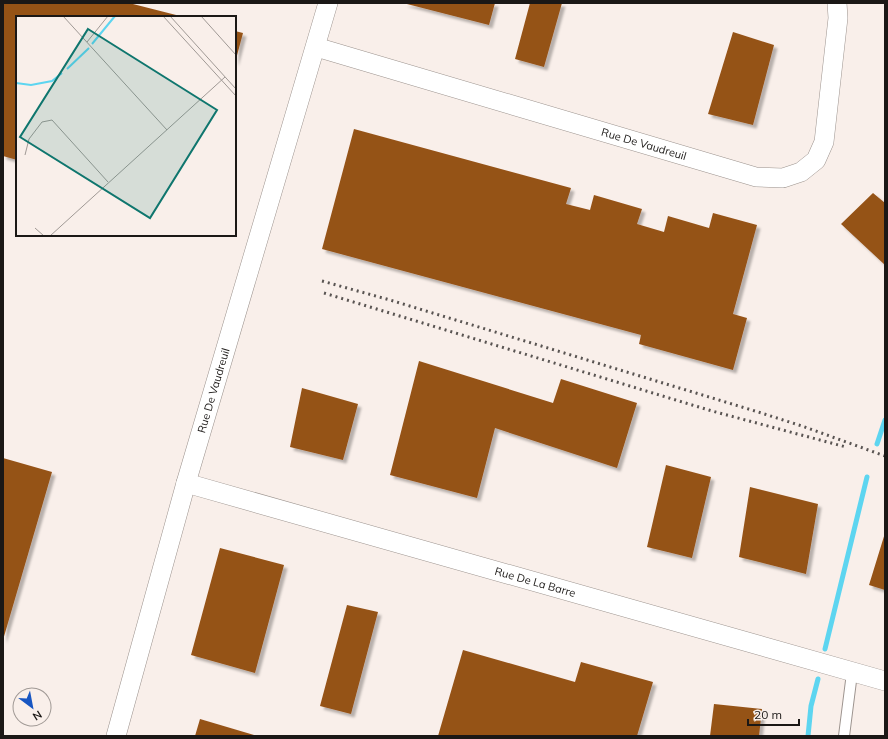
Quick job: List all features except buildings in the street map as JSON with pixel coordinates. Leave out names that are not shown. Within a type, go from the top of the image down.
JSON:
[{"type":"street","name":"Rue De Vaudreuil","points":[[116,736],[186,483],[328,3]]},
{"type":"street","name":"Rue De Vaudreuil","points":[[316,47],[756,177],[783,178],[801,172],[816,160],[824,142],[838,18],[836,3]]},
{"type":"street","name":"Rue De La Barre","points":[[186,483],[885,681]]},
{"type":"lane","points":[[844,736],[852,672]]},
{"type":"waterway","points":[[877,444],[885,420]]},
{"type":"waterway","points":[[825,649],[867,477]]},
{"type":"waterway","points":[[808,736],[811,706],[818,679]]},
{"type":"railway","points":[[322,281],[390,300],[755,411],[885,456]]},
{"type":"railway","points":[[324,293],[712,411],[846,447]]}]
